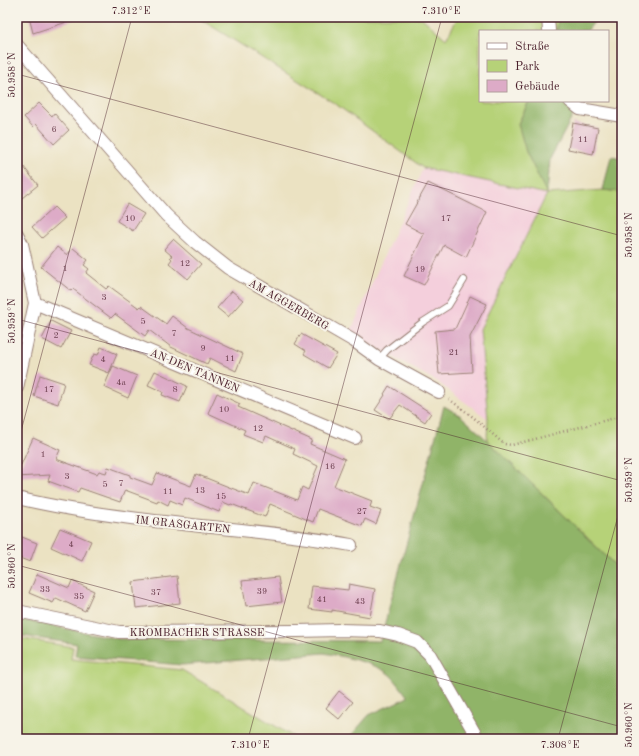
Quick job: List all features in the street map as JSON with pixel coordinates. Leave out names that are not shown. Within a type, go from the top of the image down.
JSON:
[{"type":"street","points":[[548,17],[548,30]]},
{"type":"street","name":"AM AGGERBERG","points":[[17,45],[166,215],[195,242],[228,268],[439,392]]},
{"type":"street","points":[[571,102],[580,109],[622,116]]},
{"type":"street","points":[[17,234],[22,244],[35,303],[17,388]]},
{"type":"street","name":"AN DEN TANNEN","points":[[35,303],[355,438]]},
{"type":"street","name":"IM GRASGARTEN","points":[[17,498],[58,507],[131,519],[313,538],[350,545]]},
{"type":"street","name":"KROMBACHER STRASSE","points":[[17,611],[119,632],[298,632],[339,630],[380,631],[398,635],[417,642],[430,655],[478,739]]},
{"type":"lane","points":[[379,358],[423,322],[448,306],[464,280]]},
{"type":"path","points":[[439,392],[473,417],[504,444],[512,445],[622,416]]},
{"type":"shaded area","points":[[423,168],[547,194],[480,329],[488,419],[436,381],[350,333]]},
{"type":"green space","points":[[197,17],[421,17],[446,39],[458,17],[558,17],[557,30],[479,30],[479,102],[529,102],[518,124],[547,194],[423,168],[337,105]]},
{"type":"green space","points":[[558,17],[598,17],[588,30],[557,30]]},
{"type":"green space","points":[[529,102],[577,102],[576,110],[550,159],[547,194],[526,152],[518,124]]},
{"type":"green space","points":[[611,156],[622,158],[622,192],[603,190]]},
{"type":"green space","points":[[603,190],[622,192],[622,582],[617,567],[487,440],[488,419],[480,329],[547,194]]},
{"type":"green space","points":[[444,406],[461,416],[487,440],[617,567],[622,582],[622,739],[486,739],[478,734],[472,739],[348,739],[369,715],[408,697],[390,675],[377,667],[349,658],[324,653],[182,665],[75,656],[77,644],[17,635],[17,619],[119,639],[380,641]]},
{"type":"green space","points":[[17,638],[73,647],[71,659],[182,670],[297,739],[17,739]]},
{"type":"building","points":[[29,17],[75,17],[76,19],[33,33]]},
{"type":"building","points":[[39,103],[52,116],[54,113],[69,130],[54,144],[36,124],[33,127],[24,117]]},
{"type":"building","points":[[573,123],[598,128],[593,154],[568,149]]},
{"type":"building","points":[[23,166],[38,185],[22,198],[17,192],[17,171]]},
{"type":"building","points":[[428,183],[487,212],[466,257],[444,245],[424,285],[404,276],[424,234],[405,224]]},
{"type":"building","points":[[127,204],[144,214],[133,231],[117,221]]},
{"type":"building","points":[[54,207],[65,218],[42,238],[32,227]]},
{"type":"building","points":[[173,239],[201,264],[188,279],[169,263],[172,259],[170,257],[172,256],[164,249]]},
{"type":"building","points":[[57,247],[67,255],[73,248],[88,260],[84,265],[89,269],[86,273],[106,289],[109,286],[139,308],[141,306],[166,324],[172,316],[188,328],[243,354],[236,371],[210,358],[207,364],[171,347],[149,330],[145,336],[115,314],[111,318],[73,289],[71,291],[41,267]]},
{"type":"building","points":[[232,291],[243,300],[228,317],[217,308]]},
{"type":"building","points":[[470,296],[487,304],[470,337],[472,372],[439,374],[435,331],[455,329]]},
{"type":"building","points":[[51,321],[71,331],[61,349],[42,339]]},
{"type":"building","points":[[301,334],[337,354],[328,368],[304,354],[306,351],[295,344]]},
{"type":"building","points":[[101,347],[117,354],[109,373],[89,365],[94,354],[98,355]]},
{"type":"building","points":[[113,366],[137,376],[128,398],[104,387]]},
{"type":"building","points":[[155,371],[187,386],[180,402],[162,395],[163,392],[148,385]]},
{"type":"building","points":[[40,375],[64,383],[58,404],[34,396]]},
{"type":"building","points":[[389,386],[431,413],[425,422],[400,405],[389,419],[375,410]]},
{"type":"building","points":[[217,393],[240,404],[238,407],[312,440],[310,444],[345,459],[334,486],[372,501],[370,507],[381,511],[376,524],[365,519],[362,526],[318,509],[313,522],[270,504],[265,517],[223,502],[219,512],[185,498],[182,505],[170,500],[168,505],[158,500],[157,502],[125,490],[120,502],[80,488],[78,492],[48,481],[50,475],[17,477],[17,465],[21,465],[33,438],[60,450],[56,459],[97,474],[99,471],[106,473],[108,467],[152,485],[157,473],[191,486],[196,474],[249,495],[254,483],[297,500],[302,487],[308,490],[318,466],[293,454],[295,449],[266,436],[263,442],[243,434],[245,430],[208,413]]},
{"type":"building","points":[[60,528],[91,541],[82,561],[51,547]]},
{"type":"building","points":[[17,535],[37,543],[30,562],[17,557]]},
{"type":"building","points":[[37,574],[69,588],[72,581],[94,591],[85,611],[56,598],[53,603],[29,593]]},
{"type":"building","points":[[177,576],[180,603],[136,608],[133,582]]},
{"type":"building","points":[[278,577],[282,602],[246,606],[242,581]]},
{"type":"building","points":[[349,584],[375,589],[370,617],[332,610],[332,612],[309,609],[312,586],[348,590]]},
{"type":"building","points":[[339,691],[353,702],[339,719],[326,708]]}]
